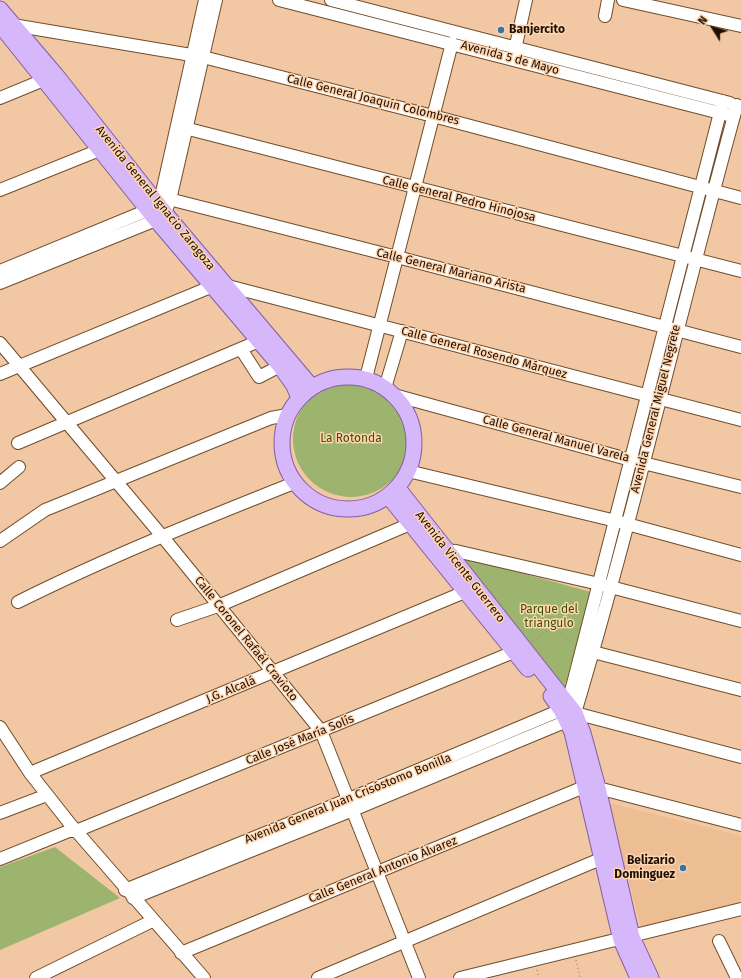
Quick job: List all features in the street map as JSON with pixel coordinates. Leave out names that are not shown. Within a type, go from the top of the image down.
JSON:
[{"type":"main road","name":"Avenida General Ignacio Zaragoza","points":[[2,17],[106,148],[159,207],[220,286],[264,338],[312,387]]},
{"type":"main road","name":"Avenida General Ignacio Zaragoza","points":[[264,338],[280,366],[294,386],[299,398]]},
{"type":"main road","points":[[352,376],[366,378],[390,391],[405,408],[414,439],[413,455],[408,471],[392,492],[372,505],[355,509],[338,509],[321,504],[311,498],[294,483],[287,470],[283,457],[281,443],[283,429],[287,415],[299,398],[312,387],[324,380],[338,377],[352,376]]},
{"type":"main road","name":"Avenida Vicente Guerrero","points":[[392,492],[410,524],[439,550]]},
{"type":"main road","name":"Avenida Vicente Guerrero","points":[[392,492],[568,712],[572,732],[591,787],[638,978]]},
{"type":"main road","name":"Avenida Vicente Guerrero","points":[[627,938],[651,978]]},
{"type":"street","points":[[198,56],[205,0]]},
{"type":"street","points":[[0,283],[159,207],[182,127],[198,56],[216,0]]},
{"type":"street","name":"Avenida 5 de Mayo","points":[[279,0],[513,59],[656,90],[739,105]]},
{"type":"street","name":"Avenida 5 de Mayo","points":[[331,0],[377,5],[656,90],[738,118]]},
{"type":"street","points":[[513,59],[526,0]]},
{"type":"street","points":[[605,16],[608,0]]},
{"type":"street","points":[[623,0],[673,5],[741,26]]},
{"type":"street","points":[[372,24],[377,5]]},
{"type":"street","name":"Calle General Joaquín Colombres","points":[[2,17],[198,56],[434,116],[741,198]]},
{"type":"street","points":[[366,378],[452,43]]},
{"type":"street","points":[[0,98],[50,77]]},
{"type":"street","name":"Avenida General Miguel Negrete","points":[[568,712],[588,650],[605,586],[621,522],[631,460],[664,326],[723,101]]},
{"type":"street","name":"Avenida General Miguel Negrete","points":[[621,522],[643,463],[695,259],[714,191],[738,118],[739,105]]},
{"type":"street","name":"Calle General Pedro Hinojosa","points":[[182,127],[741,271]]},
{"type":"street","points":[[0,190],[106,148]]},
{"type":"street","points":[[0,271],[159,207]]},
{"type":"street","name":"Calle General Mariano Arista","points":[[159,207],[397,257],[677,329],[741,347]]},
{"type":"street","points":[[0,374],[220,286]]},
{"type":"street","name":"Calle General Rosendo Márquez","points":[[220,286],[380,325],[741,420]]},
{"type":"street","points":[[390,391],[402,331]]},
{"type":"street","points":[[18,442],[264,338]]},
{"type":"street","name":"Calle Coronel Rafaél Cravioto","points":[[0,343],[162,536],[321,732],[406,941],[419,978]]},
{"type":"street","points":[[241,348],[259,377],[280,366]]},
{"type":"street","name":"Calle General Manuel Varela","points":[[390,391],[631,460],[741,488]]},
{"type":"street","points":[[0,541],[44,510],[271,418],[287,415]]},
{"type":"street","points":[[0,483],[19,467]]},
{"type":"street","points":[[408,471],[621,522],[741,555]]},
{"type":"street","points":[[18,602],[80,571],[294,483]]},
{"type":"street","points":[[177,620],[218,606],[410,524]]},
{"type":"street","points":[[439,550],[605,586],[741,621]]},
{"type":"street","name":"J.G. Alcalá","points":[[30,773],[470,590]]},
{"type":"street","name":"Calle José María Solís","points":[[0,859],[69,831],[76,832],[519,650]]},
{"type":"street","points":[[588,650],[741,690]]},
{"type":"street","points":[[568,712],[741,757]]},
{"type":"street","name":"Avenida General Juan Crisóstomo Bonilla","points":[[129,894],[351,805],[568,712]]},
{"type":"street","points":[[0,727],[30,773],[76,832],[152,921],[204,978]]},
{"type":"street","points":[[591,787],[741,825]]},
{"type":"street","name":"Calle General Antonio Álvarez","points":[[181,953],[378,871],[591,787]]},
{"type":"street","points":[[0,813],[47,795]]},
{"type":"street","points":[[318,978],[607,856]]},
{"type":"street","points":[[460,978],[741,909]]},
{"type":"street","points":[[36,978],[152,921]]},
{"type":"street","points":[[720,941],[737,978]]},
{"type":"path","points":[[519,650],[551,628],[588,650]]},
{"type":"path","points":[[576,959],[580,978]]},
{"type":"shaded area","name":"Belizario Dominguez","points":[[606,802],[741,836],[741,901],[642,930]]},
{"type":"green space","name":"La Rotonda","points":[[351,381],[373,385],[383,390],[392,398],[400,407],[405,417],[409,439],[405,461],[400,471],[392,480],[383,488],[373,493],[351,497],[329,493],[319,488],[310,480],[302,471],[297,461],[293,439],[297,417],[302,407],[310,398],[319,390],[329,385]]},
{"type":"green space","name":"Parque del triangulo","points":[[458,560],[474,560],[591,592],[564,689]]},
{"type":"green space","points":[[55,847],[120,898],[0,950],[0,867]]},
{"type":"place","name":"Banjercito","points":[[501,30]]},
{"type":"place","name":"Belizario Dominguez","points":[[683,868]]}]
